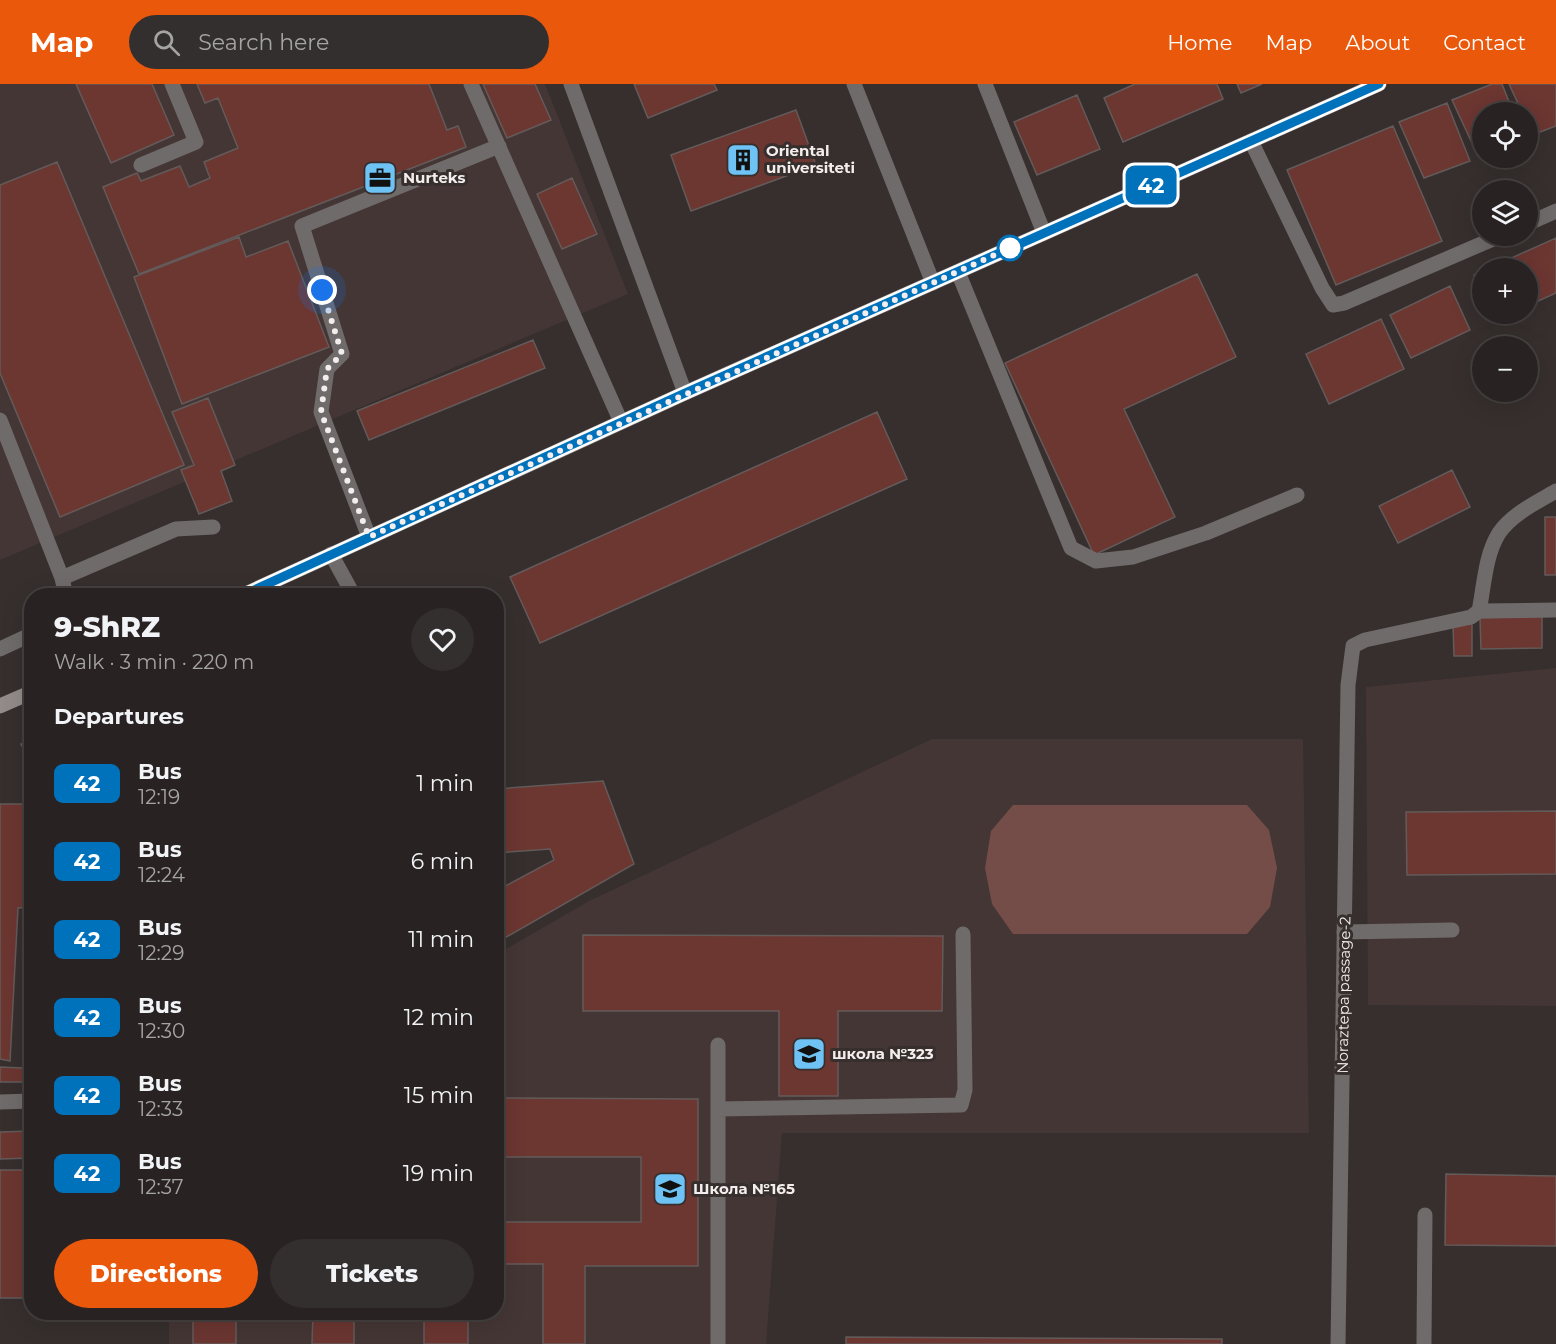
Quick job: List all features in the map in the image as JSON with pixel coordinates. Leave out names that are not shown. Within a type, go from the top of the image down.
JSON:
[{"type":"main road","points":[[258,588],[685,393],[1379,84]]},
{"type":"main road","points":[[0,706],[24,696]]},
{"type":"street","points":[[141,165],[196,142],[172,84]]},
{"type":"street","points":[[471,84],[621,422]]},
{"type":"street","points":[[571,84],[685,393]]},
{"type":"street","points":[[854,84],[933,283]]},
{"type":"street","points":[[985,84],[1044,233]]},
{"type":"street","points":[[1251,141],[1322,288],[1333,305],[1344,303],[1477,246]]},
{"type":"street","points":[[369,537],[321,412],[327,369],[342,354],[302,226],[499,146]]},
{"type":"street","points":[[1538,219],[1556,211]]},
{"type":"street","points":[[958,272],[1071,548],[1096,561],[1133,557],[1206,533],[1297,495]]},
{"type":"street","points":[[0,420],[64,588]]},
{"type":"street","points":[[1556,491],[1522,511],[1499,533],[1487,567],[1479,611],[1556,610]]},
{"type":"street","points":[[62,578],[176,529],[213,527]]},
{"type":"street","points":[[331,554],[350,588]]},
{"type":"street","name":"Noraztepa passage-2","points":[[1338,1344],[1348,685],[1353,646],[1365,640],[1471,617],[1479,611]]},
{"type":"street","points":[[0,649],[24,638]]},
{"type":"street","points":[[1344,932],[1452,930]]},
{"type":"street","points":[[718,1110],[961,1105],[965,1090],[963,934]]},
{"type":"street","points":[[717,1344],[718,1045]]},
{"type":"street","points":[[0,1102],[24,1101]]},
{"type":"street","points":[[1424,1344],[1425,1215]]},
{"type":"shaded area","points":[[0,84],[545,84],[628,294],[0,560]]},
{"type":"shaded area","points":[[1556,668],[1556,1006],[1368,1005],[1366,687]]},
{"type":"shaded area","points":[[932,739],[1303,739],[1309,1133],[782,1133],[766,1344],[169,1344],[169,1320],[504,1320],[504,950],[589,901]]},
{"type":"shaded area","points":[[1013,805],[1247,805],[1269,830],[1277,868],[1270,907],[1247,934],[1013,934],[992,904],[985,868],[991,831]]},
{"type":"building","points":[[76,84],[152,84],[174,135],[111,163]]},
{"type":"building","points":[[197,84],[429,84],[447,130],[458,126],[466,147],[139,274],[103,187],[137,173],[141,181],[180,166],[189,187],[210,178],[204,162],[238,148],[218,98],[205,103]]},
{"type":"building","points":[[483,84],[535,84],[551,120],[507,138]]},
{"type":"building","points":[[634,84],[714,84],[717,90],[648,118]]},
{"type":"building","points":[[1135,84],[1217,84],[1223,99],[1123,142],[1104,98]]},
{"type":"building","points":[[1237,84],[1262,84],[1241,93]]},
{"type":"building","points":[[1492,84],[1502,84],[1509,102],[1472,102],[1472,143],[1452,100]]},
{"type":"building","points":[[1509,84],[1556,84],[1556,126],[1538,133],[1538,102],[1517,102]]},
{"type":"building","points":[[1077,95],[1100,149],[1037,175],[1014,122]]},
{"type":"building","points":[[1447,103],[1470,161],[1424,178],[1399,122]]},
{"type":"building","name":"Oriental universiteti","points":[[796,110],[816,165],[691,211],[671,155]]},
{"type":"building","points":[[1393,126],[1442,241],[1336,285],[1287,170]]},
{"type":"building","points":[[57,162],[184,465],[60,517],[0,373],[0,185]]},
{"type":"building","points":[[572,178],[597,234],[562,249],[537,194]]},
{"type":"building","points":[[239,237],[246,257],[288,241],[329,347],[182,404],[134,277]]},
{"type":"building","points":[[1556,238],[1556,293],[1538,301],[1538,258],[1511,258]]},
{"type":"building","points":[[1197,274],[1236,357],[1124,409],[1175,517],[1094,555],[1005,363]]},
{"type":"building","points":[[1450,286],[1470,330],[1411,358],[1390,315]]},
{"type":"building","points":[[1381,319],[1404,369],[1329,404],[1306,354]]},
{"type":"building","points":[[533,340],[545,368],[369,440],[357,411]]},
{"type":"building","points":[[208,398],[235,465],[221,471],[232,501],[199,514],[181,470],[194,465],[172,412]]},
{"type":"building","points":[[877,412],[907,479],[540,643],[510,577]]},
{"type":"building","points":[[1452,470],[1470,507],[1398,543],[1379,506]]},
{"type":"building","points":[[1545,517],[1556,517],[1556,575],[1545,575]]},
{"type":"building","points":[[1542,616],[1542,648],[1481,649],[1480,618]]},
{"type":"building","points":[[1472,624],[1472,656],[1454,656],[1453,625]]},
{"type":"building","points":[[603,781],[634,864],[504,938],[504,887],[554,860],[550,849],[504,852],[504,788]]},
{"type":"building","points":[[0,804],[24,804],[24,908],[18,908],[10,1061],[0,1059]]},
{"type":"building","points":[[1556,811],[1556,874],[1407,875],[1406,812]]},
{"type":"building","name":"школа №323","points":[[583,935],[943,936],[942,1011],[838,1011],[838,1096],[779,1096],[779,1011],[583,1011]]},
{"type":"building","points":[[0,1067],[23,1068],[23,1082],[0,1082]]},
{"type":"building","name":"Школа №165","points":[[504,1098],[698,1099],[698,1266],[585,1266],[585,1344],[543,1344],[543,1264],[504,1264],[504,1222],[641,1222],[641,1157],[504,1157]]},
{"type":"building","points":[[24,1131],[24,1158],[0,1159],[0,1132]]},
{"type":"building","points":[[0,1170],[24,1170],[24,1298],[0,1298]]},
{"type":"building","points":[[1446,1174],[1556,1176],[1556,1246],[1445,1245]]},
{"type":"building","points":[[193,1320],[236,1320],[236,1344],[193,1344]]},
{"type":"building","points":[[313,1320],[354,1320],[354,1344],[312,1344]]},
{"type":"building","points":[[424,1320],[468,1320],[468,1344],[424,1344]]},
{"type":"building","points":[[846,1337],[1222,1339],[1222,1344],[846,1344]]},
{"type":"bus line","name":"42","points":[[258,588],[685,393],[1379,84]]},
{"type":"place","name":"Oriental universiteti","points":[[743,160]]},
{"type":"place","name":"Nurteks","points":[[380,178]]},
{"type":"place","name":"школа №323","points":[[809,1054]]},
{"type":"place","name":"Школа №165","points":[[670,1189]]},
{"type":"route","points":[[322,290],[342,354],[327,369],[321,412],[369,537],[1010,248]]}]
